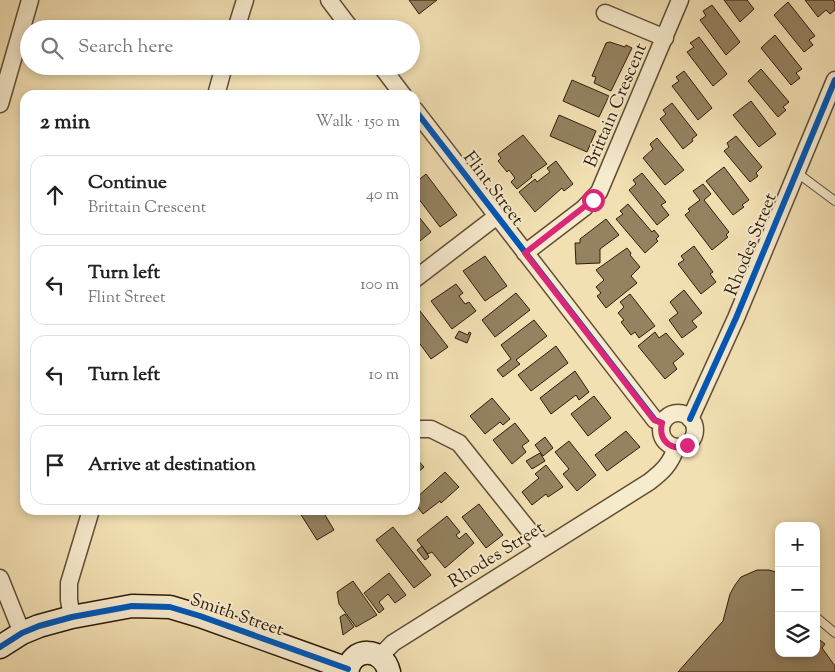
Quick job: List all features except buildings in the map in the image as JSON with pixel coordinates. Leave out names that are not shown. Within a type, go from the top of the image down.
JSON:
[{"type":"street","points":[[24,20],[30,0]]},
{"type":"street","points":[[239,20],[245,0]]},
{"type":"street","points":[[328,0],[344,20]]},
{"type":"street","name":"Brittain Crescent","points":[[525,253],[584,208],[599,192],[680,0]]},
{"type":"street","points":[[605,13],[665,38]]},
{"type":"street","points":[[0,104],[20,35]]},
{"type":"street","points":[[217,90],[222,75]]},
{"type":"street","points":[[388,75],[399,90]]},
{"type":"street","name":"Rhodes Street","points":[[690,419],[736,318],[835,80]]},
{"type":"street","name":"Flint Street","points":[[420,116],[654,420],[662,423]]},
{"type":"street","points":[[420,275],[497,216]]},
{"type":"street","points":[[675,413],[681,413],[690,419],[695,430],[692,440],[682,447],[672,447],[664,441],[660,432],[662,423],[665,418],[675,413]]},
{"type":"street","points":[[420,429],[431,430],[459,443],[543,548]]},
{"type":"street","name":"Rhodes Street","points":[[385,664],[393,644],[400,638],[659,474],[670,462],[676,448]]},
{"type":"street","points":[[72,617],[69,583],[89,515]]},
{"type":"street","points":[[0,578],[22,633]]},
{"type":"street","name":"Smith Street","points":[[0,647],[22,633],[72,617],[132,606],[170,607],[200,616],[348,671]]},
{"type":"street","points":[[348,671],[350,663],[361,654],[374,654],[385,664]]},
{"type":"lane","points":[[796,172],[835,200]]},
{"type":"lane","points":[[820,620],[835,633]]},
{"type":"cycle path","points":[[690,419],[736,318],[835,80]]},
{"type":"cycle path","points":[[420,116],[655,420],[662,423]]},
{"type":"cycle path","points":[[0,647],[22,633],[72,617],[132,606],[170,607],[348,669]]},
{"type":"route","points":[[593,200],[525,253],[654,420],[662,423],[660,432],[664,441],[676,448],[687,445]]}]
